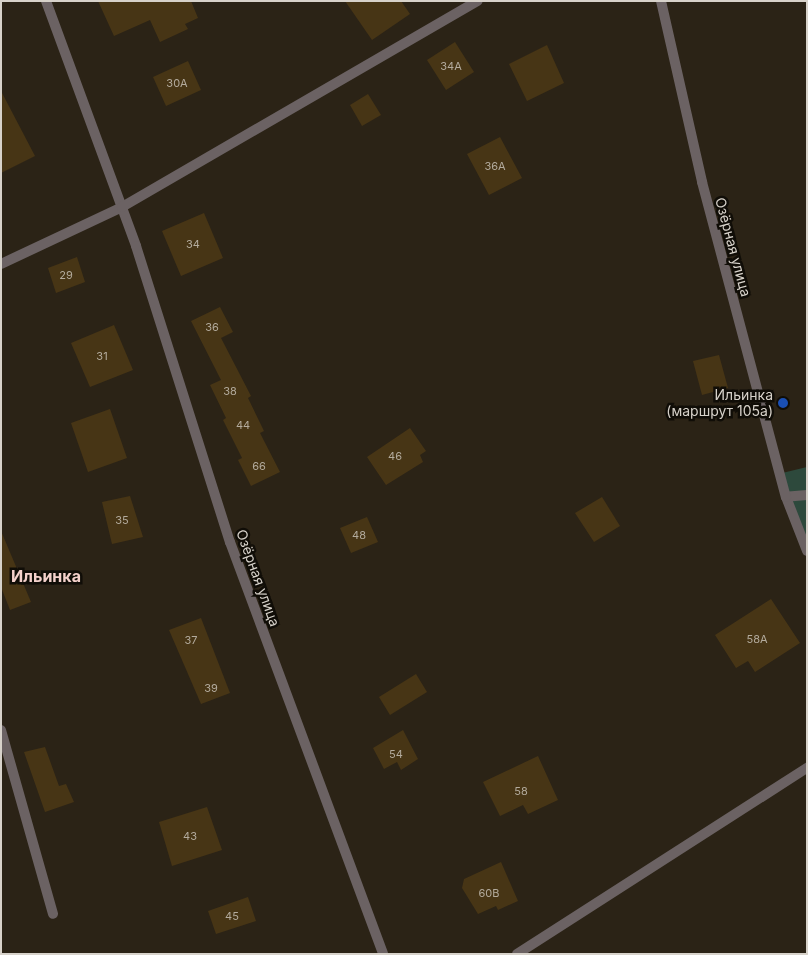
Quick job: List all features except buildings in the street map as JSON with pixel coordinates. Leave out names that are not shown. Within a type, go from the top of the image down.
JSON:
[{"type":"street","name":"Озёрная улица","points":[[46,1],[122,207],[230,542],[383,954]]},
{"type":"street","points":[[1,264],[122,207],[478,1]]},
{"type":"street","name":"Озёрная улица","points":[[661,1],[702,182],[786,497],[807,551]]},
{"type":"street","points":[[786,497],[807,495]]},
{"type":"street","points":[[1,730],[53,914]]},
{"type":"street","points":[[517,954],[807,768]]},
{"type":"green space","points":[[807,467],[807,544],[778,474]]},
{"type":"place","name":"Ильинка (маршрут 105а)","points":[[783,403]]},
{"type":"district","name":"Ильинка","points":[[46,576]]}]
